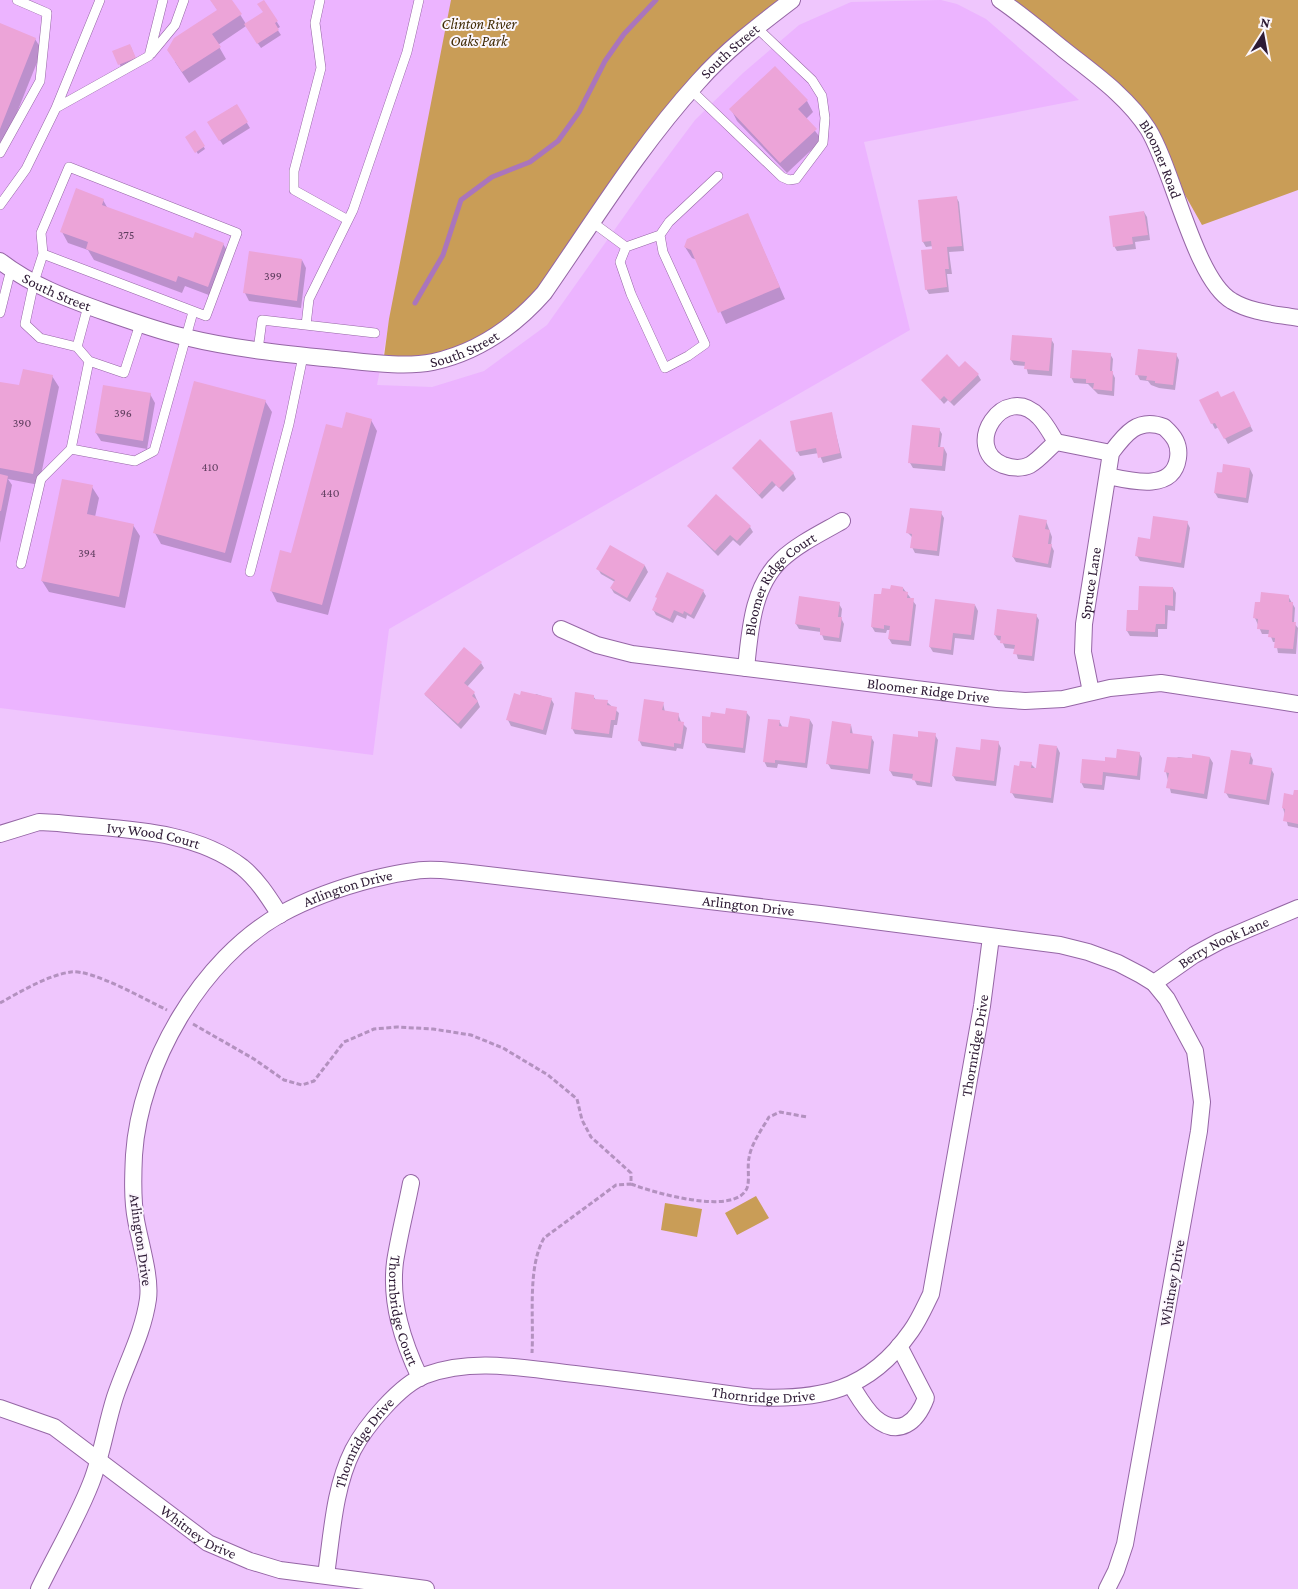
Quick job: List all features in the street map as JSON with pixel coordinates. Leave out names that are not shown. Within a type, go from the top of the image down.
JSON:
[{"type":"street","name":"South Street","points":[[6,265],[34,282],[88,306],[185,337],[303,356],[383,364],[432,362],[478,346],[498,335],[528,310],[544,293],[641,152],[690,90],[734,46],[792,0]]},
{"type":"street","name":"Bloomer Road","points":[[1000,0],[1124,99],[1147,128],[1161,154],[1197,250],[1220,291],[1230,301],[1244,307],[1298,318]]},
{"type":"street","points":[[1056,442],[1111,453],[1132,428],[1148,423],[1164,428],[1172,434],[1179,451],[1174,470],[1168,477],[1158,481],[1145,482],[1108,476]]},
{"type":"street","name":"Spruce Lane","points":[[1091,692],[1083,652],[1084,624],[1111,453]]},
{"type":"street","name":"Bloomer Ridge Court","points":[[746,668],[754,613],[767,578],[780,561],[842,521]]},
{"type":"street","name":"Bloomer Ridge Drive","points":[[560,629],[597,645],[632,654],[1025,701],[1063,699],[1136,684],[1161,683],[1298,704]]},
{"type":"street","name":"Ivy Wood Court","points":[[0,834],[39,822],[185,840],[207,847],[243,868],[262,887],[280,915]]},
{"type":"street","name":"Arlington Drive","points":[[39,1589],[91,1484],[115,1398],[143,1325],[148,1296],[135,1217],[133,1184],[140,1114],[148,1085],[180,1016],[205,982],[242,943],[280,915],[319,896],[358,883],[425,870],[462,872],[791,910],[1060,946],[1088,952],[1118,963],[1154,983]]},
{"type":"street","name":"Berry Nook Lane","points":[[1154,983],[1194,955],[1220,941],[1298,908]]},
{"type":"street","name":"Thornridge Drive","points":[[326,1575],[336,1506],[343,1475],[353,1450],[378,1415],[400,1393],[425,1375],[480,1364],[751,1397],[787,1399],[815,1396],[851,1385],[876,1368],[899,1346],[912,1330],[931,1294],[962,1108],[982,1006],[991,937]]},
{"type":"street","name":"Whitney Drive","points":[[1107,1589],[1116,1571],[1125,1544],[1199,1131],[1202,1102],[1195,1051],[1167,999],[1154,983]]},
{"type":"street","name":"Thornbridge Court","points":[[411,1183],[395,1262],[394,1286],[403,1337],[420,1378]]},
{"type":"street","points":[[851,1385],[875,1418],[888,1425],[902,1426],[913,1422],[921,1413],[926,1398],[899,1346]]},
{"type":"street","name":"Whitney Drive","points":[[0,1408],[54,1427],[208,1543],[250,1561],[280,1570],[426,1589]]},
{"type":"lane","points":[[0,154],[40,82],[48,13],[17,0]]},
{"type":"lane","points":[[0,205],[26,169],[56,108],[100,0]]},
{"type":"lane","points":[[149,56],[162,0]]},
{"type":"lane","points":[[56,108],[149,56],[175,25],[184,0]]},
{"type":"lane","points":[[320,0],[315,23],[321,68],[294,171],[294,190],[348,220]]},
{"type":"lane","points":[[306,325],[309,300],[348,220],[407,52],[419,0]]},
{"type":"lane","points":[[690,90],[782,177],[789,180],[796,179],[823,143],[825,118],[822,96],[812,80],[757,28]]},
{"type":"lane","points":[[43,254],[206,316],[237,233],[69,167],[41,233],[43,254],[34,282],[25,324],[40,338],[77,347],[89,361],[124,373],[140,324]]},
{"type":"lane","points":[[660,235],[662,252],[705,344],[688,356],[665,368],[631,294],[620,262],[626,247],[660,235],[669,222],[718,176]]},
{"type":"lane","points":[[592,222],[626,247]]},
{"type":"lane","points":[[0,313],[6,265]]},
{"type":"lane","points":[[77,347],[88,306]]},
{"type":"lane","points":[[71,449],[135,461],[154,451],[185,337],[194,312]]},
{"type":"lane","points":[[258,350],[262,320],[375,333]]},
{"type":"lane","points":[[250,572],[289,424],[303,356]]},
{"type":"lane","points":[[21,564],[41,479],[71,449],[89,361]]},
{"type":"path","points":[[0,1003],[30,986],[72,972],[96,976],[180,1016],[296,1085],[306,1085],[314,1081],[344,1042],[374,1029],[424,1029],[471,1035],[503,1048],[548,1075],[577,1099],[582,1120],[592,1137],[631,1172],[631,1184]]},
{"type":"path","points":[[529,1369],[533,1323],[534,1273],[537,1251],[544,1238],[616,1185],[631,1184],[692,1200],[718,1202],[734,1199],[743,1194],[748,1187],[749,1156],[769,1117],[780,1112],[807,1117]]},
{"type":"shaded area","points":[[0,0],[452,0],[377,385],[432,387],[484,371],[547,325],[695,120],[743,73],[799,25],[851,2],[941,0],[957,4],[986,19],[1079,100],[864,142],[910,330],[389,629],[373,755],[0,708]]},
{"type":"green space","name":"Clinton River Oaks Park","points":[[451,0],[792,0],[699,80],[544,293],[459,354],[383,364],[389,319]]},
{"type":"green space","points":[[1000,0],[1298,0],[1298,190],[1202,225],[1147,128]]},
{"type":"green space","points":[[756,1196],[769,1218],[737,1235],[725,1213]]},
{"type":"green space","points":[[665,1203],[702,1209],[697,1237],[661,1230]]},
{"type":"building","points":[[210,0],[232,0],[242,14],[212,34],[221,47],[182,72],[167,50],[174,38],[217,10]]},
{"type":"building","points":[[264,0],[278,21],[275,23],[279,30],[257,44],[244,24],[263,12],[257,4]]},
{"type":"building","points":[[0,23],[36,38],[0,129]]},
{"type":"building","points":[[130,44],[136,58],[118,65],[112,51]]},
{"type":"building","points":[[775,66],[808,100],[798,109],[817,129],[780,163],[729,109]]},
{"type":"building","points":[[237,104],[248,122],[219,141],[207,122]]},
{"type":"building","points":[[195,130],[205,146],[195,153],[185,137]]},
{"type":"building","points":[[76,188],[104,199],[102,205],[193,238],[195,232],[224,243],[208,287],[178,276],[176,282],[86,249],[88,242],[60,232]]},
{"type":"building","points":[[957,196],[962,246],[947,247],[949,269],[945,269],[947,287],[925,290],[921,250],[932,249],[931,241],[922,242],[918,200]]},
{"type":"building","points":[[1144,211],[1148,235],[1132,237],[1133,244],[1113,247],[1109,216]]},
{"type":"building","points":[[748,213],[780,287],[718,313],[691,250],[684,247],[687,239]]},
{"type":"building","points":[[249,251],[302,259],[297,301],[243,293]]},
{"type":"building","points":[[1012,335],[1052,338],[1049,371],[1024,369],[1025,362],[1010,360]]},
{"type":"building","points":[[1138,349],[1177,353],[1173,385],[1155,383],[1155,381],[1146,380],[1147,376],[1135,375]]},
{"type":"building","points":[[1072,350],[1111,353],[1110,371],[1113,371],[1112,391],[1093,389],[1094,383],[1086,383],[1086,379],[1070,378]]},
{"type":"building","points":[[947,354],[959,367],[965,361],[979,374],[950,402],[944,396],[940,400],[921,380]]},
{"type":"building","points":[[23,369],[53,375],[33,474],[0,468],[0,382],[19,385]]},
{"type":"building","points":[[194,381],[266,400],[225,553],[153,533]]},
{"type":"building","points":[[103,385],[151,393],[143,441],[95,433]]},
{"type":"building","points":[[1218,391],[1221,397],[1234,391],[1251,426],[1224,439],[1215,423],[1211,424],[1199,400]]},
{"type":"building","points":[[346,412],[372,419],[322,605],[270,591],[280,550],[291,553],[326,424],[342,428]]},
{"type":"building","points":[[832,412],[840,453],[818,458],[816,448],[796,452],[790,421]]},
{"type":"building","points":[[912,425],[940,428],[938,447],[944,447],[942,466],[908,463]]},
{"type":"building","points":[[760,439],[794,473],[779,488],[772,481],[759,495],[732,468]]},
{"type":"building","points":[[1223,464],[1250,468],[1246,498],[1214,493],[1217,472],[1222,473]]},
{"type":"building","points":[[0,474],[8,476],[1,511],[0,511]]},
{"type":"building","points":[[62,479],[93,485],[87,514],[134,524],[119,597],[41,581]]},
{"type":"building","points":[[716,494],[751,526],[737,541],[730,535],[715,551],[687,526]]},
{"type":"building","points":[[910,508],[942,511],[937,551],[910,548],[912,534],[906,533]]},
{"type":"building","points":[[1019,515],[1047,520],[1045,529],[1050,530],[1048,544],[1052,544],[1048,564],[1012,557]]},
{"type":"building","points":[[1153,516],[1188,521],[1181,563],[1135,556],[1138,537],[1150,539]]},
{"type":"building","points":[[610,545],[645,565],[627,598],[610,588],[615,580],[596,569]]},
{"type":"building","points":[[667,572],[704,590],[691,615],[684,611],[683,614],[674,610],[670,619],[652,610],[657,598],[655,597]]},
{"type":"building","points":[[891,585],[903,587],[903,591],[908,592],[907,598],[914,598],[909,641],[888,639],[890,626],[884,625],[884,629],[871,627],[874,594],[881,594],[882,588],[890,589]]},
{"type":"building","points":[[1139,586],[1173,587],[1173,606],[1165,605],[1165,624],[1156,624],[1155,632],[1126,631],[1127,610],[1138,610]]},
{"type":"building","points":[[1261,592],[1289,595],[1289,602],[1293,602],[1292,622],[1296,622],[1293,649],[1274,648],[1275,638],[1268,637],[1269,630],[1257,629],[1258,619],[1253,618],[1255,602],[1260,602]]},
{"type":"building","points":[[799,596],[840,602],[838,617],[842,617],[839,638],[820,635],[820,628],[795,624]]},
{"type":"building","points":[[935,599],[975,604],[971,635],[953,633],[951,650],[929,647]]},
{"type":"building","points":[[997,609],[1037,614],[1032,656],[1013,654],[1015,645],[1000,643],[1001,636],[994,635]]},
{"type":"building","points":[[464,647],[482,662],[464,683],[475,692],[472,696],[478,701],[458,724],[424,694]]},
{"type":"building","points":[[521,691],[552,698],[543,730],[506,720],[514,693],[520,695]]},
{"type":"building","points":[[575,692],[594,695],[594,699],[608,700],[607,705],[617,707],[615,720],[611,720],[609,734],[571,729]]},
{"type":"building","points":[[644,699],[664,702],[662,710],[679,713],[678,721],[684,722],[681,744],[674,743],[674,747],[638,741]]},
{"type":"building","points":[[726,708],[747,711],[743,748],[702,743],[702,716],[710,717],[711,712],[725,714]]},
{"type":"building","points":[[790,716],[810,719],[805,763],[775,760],[775,763],[763,762],[768,719],[780,720],[779,726],[788,727]]},
{"type":"building","points":[[832,721],[851,724],[850,733],[872,736],[868,769],[826,764]]},
{"type":"building","points":[[918,731],[936,733],[930,783],[912,780],[913,774],[889,771],[893,734],[918,737]]},
{"type":"building","points":[[981,739],[999,741],[994,781],[952,776],[956,747],[980,750]]},
{"type":"building","points":[[1039,744],[1057,746],[1051,798],[1010,793],[1014,765],[1019,766],[1020,761],[1032,762],[1031,768],[1036,768]]},
{"type":"building","points":[[1117,749],[1140,752],[1137,776],[1103,772],[1102,785],[1080,783],[1082,759],[1105,761],[1105,757],[1116,758]]},
{"type":"building","points":[[1231,750],[1251,753],[1249,764],[1272,768],[1266,800],[1224,793]]},
{"type":"building","points":[[1192,754],[1210,757],[1204,794],[1166,788],[1169,773],[1164,772],[1167,757],[1192,758]]},
{"type":"building","points":[[1294,790],[1298,790],[1298,824],[1283,821],[1285,809],[1282,808],[1284,793],[1293,795]]},
{"type":"waterway","points":[[415,303],[443,255],[461,200],[492,177],[530,162],[558,141],[579,112],[605,61],[624,34],[656,0]]}]
